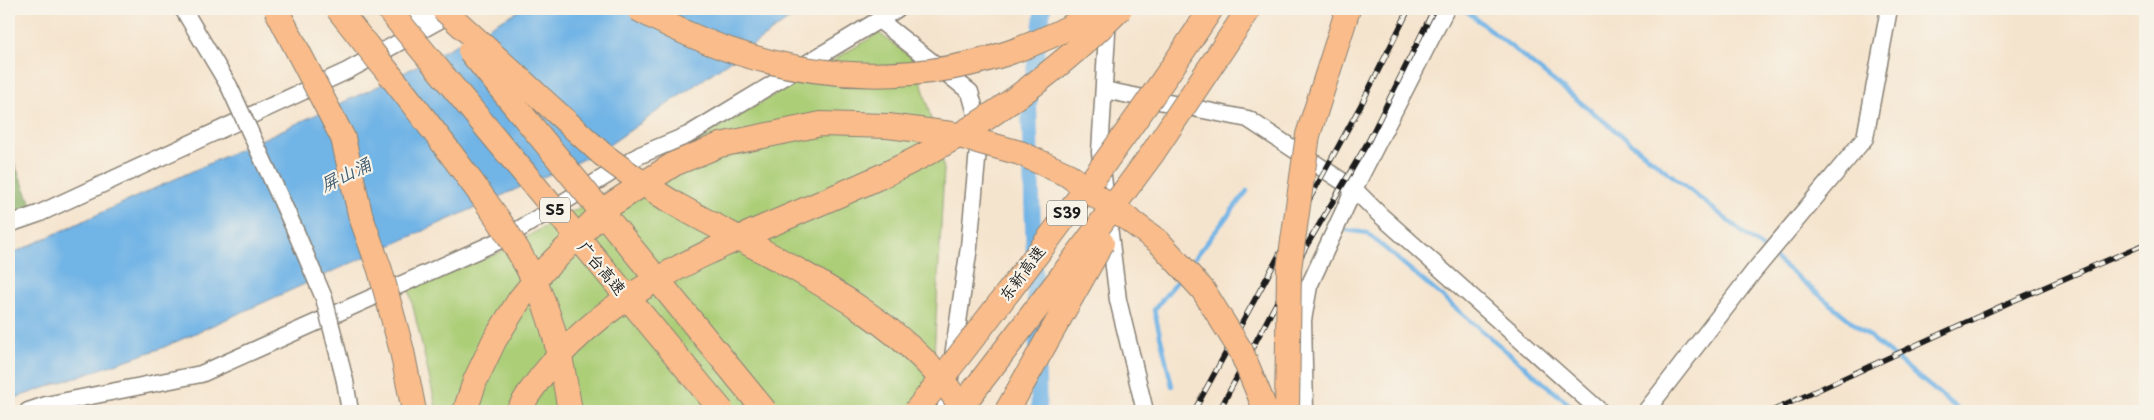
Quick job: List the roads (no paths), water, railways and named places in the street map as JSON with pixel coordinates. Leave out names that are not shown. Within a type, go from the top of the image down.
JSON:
[{"type":"highway","points":[[276,9],[343,138],[360,214],[380,270],[402,351],[414,411]]},
{"type":"highway","points":[[338,9],[448,149],[494,213],[522,257],[546,309],[570,411]]},
{"type":"highway","name":"广台高速","points":[[388,9],[722,411]]},
{"type":"highway","name":"S5","points":[[436,9],[766,411]]},
{"type":"highway","points":[[443,9],[594,148],[624,170],[676,204],[825,286],[903,342],[946,385],[963,411]]},
{"type":"highway","points":[[638,9],[670,27],[712,45],[754,59],[808,70],[890,75],[925,72],[1000,55],[1052,36],[1102,9]]},
{"type":"highway","points":[[518,411],[542,376],[580,335],[626,299],[685,264],[891,172],[969,128],[1071,56],[1120,9]]},
{"type":"highway","name":"东新高速","points":[[916,411],[1064,218],[1211,9]]},
{"type":"highway","name":"东新高速","points":[[958,411],[1055,285],[1152,154],[1248,9]]},
{"type":"highway","points":[[1287,411],[1289,269],[1308,135],[1348,9]]},
{"type":"highway","points":[[465,411],[475,381],[494,341],[520,300],[542,272],[609,206],[674,164],[720,145],[821,124],[888,126],[952,134],[1020,153],[1068,175],[1159,242],[1203,290],[1241,351],[1266,411]]},
{"type":"highway","points":[[1007,411],[1152,154]]},
{"type":"street","points":[[183,9],[229,86],[324,298],[345,381],[350,411]]},
{"type":"street","points":[[347,71],[400,30],[436,9]]},
{"type":"street","points":[[9,224],[38,214],[347,71],[460,9]]},
{"type":"street","points":[[28,411],[46,405],[201,374],[506,238],[640,155],[688,135],[897,9]]},
{"type":"street","points":[[1109,9],[1100,152],[1118,300],[1145,411]]},
{"type":"street","points":[[1305,411],[1303,320],[1306,299],[1314,274],[1354,189],[1446,9]]},
{"type":"street","points":[[1646,411],[1754,271],[1865,138],[1889,9]]},
{"type":"street","points":[[879,20],[970,92],[980,128],[969,247],[945,411]]},
{"type":"street","points":[[1104,90],[1248,119],[1354,189],[1378,214],[1600,411]]},
{"type":"water","name":"屏山涌","points":[[522,9],[804,9],[599,152],[162,348],[9,400],[9,255],[383,84]]},
{"type":"waterway","points":[[1039,411],[1029,105],[1043,9]]},
{"type":"waterway","points":[[1464,9],[1766,251]]},
{"type":"waterway","points":[[1190,264],[1247,191]]},
{"type":"waterway","points":[[1346,230],[1367,233],[1577,411]]},
{"type":"waterway","points":[[1772,256],[1960,411]]},
{"type":"waterway","points":[[1172,386],[1154,310],[1181,276]]},
{"type":"railway","points":[[1194,411],[1363,101],[1409,9]]},
{"type":"railway","points":[[1219,411],[1307,245],[1368,142],[1434,9]]},
{"type":"railway","points":[[1772,411],[2008,303],[2145,244]]}]
